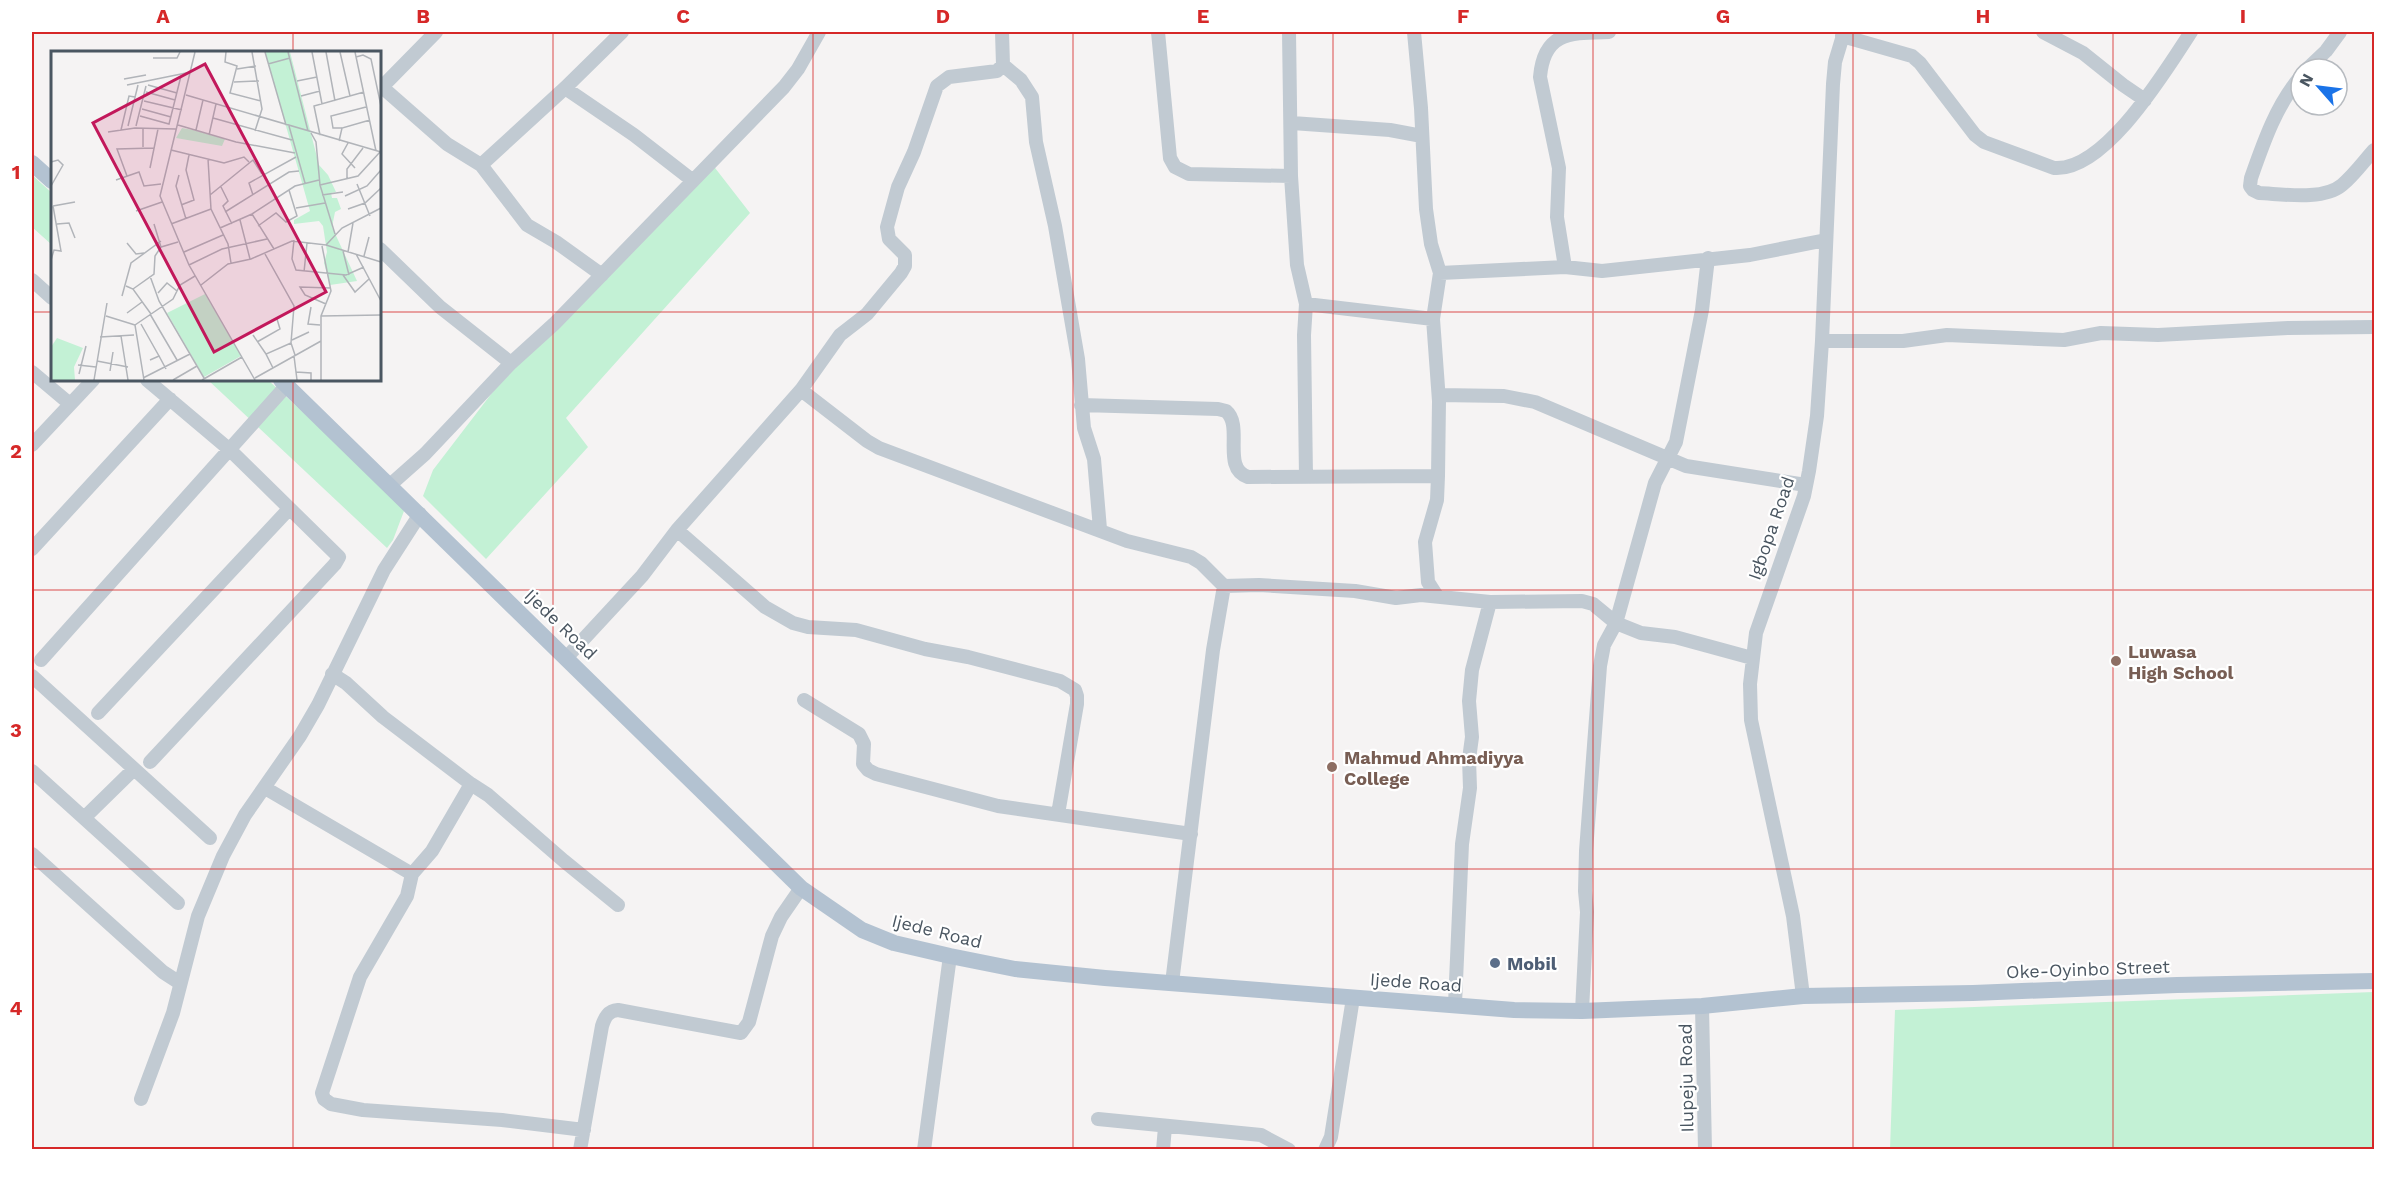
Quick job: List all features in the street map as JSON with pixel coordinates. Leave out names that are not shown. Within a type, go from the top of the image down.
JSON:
[{"type":"main road","points":[[32,163],[51,180]]},
{"type":"main road","name":"Ijede Road","points":[[284,382],[801,888],[862,930],[894,943],[1015,969],[1514,1010],[1582,1011],[1702,1006],[1803,996]]},
{"type":"main road","name":"Oke-Oyinbo Street","points":[[1803,996],[1993,993],[2177,985],[2374,981]]},
{"type":"street","points":[[436,32],[381,88],[438,137],[481,165],[527,225],[556,242],[602,275]]},
{"type":"street","points":[[481,165],[622,32]]},
{"type":"street","points":[[390,484],[425,454],[511,363],[554,324],[784,87],[798,69],[819,32]]},
{"type":"street","points":[[567,657],[642,576],[677,530],[801,390],[840,335],[867,314],[905,266],[905,255],[889,239],[887,227],[898,187],[914,152],[937,86],[949,77],[997,71],[1003,65],[1002,32]]},
{"type":"street","points":[[1158,32],[1170,158],[1175,167],[1189,174],[1291,176]]},
{"type":"street","points":[[1289,32],[1291,176],[1297,265],[1306,303],[1304,336],[1306,477]]},
{"type":"street","points":[[1414,32],[1426,209],[1431,244],[1440,273],[1433,319],[1439,395],[1437,500],[1425,542],[1428,582],[1437,596]]},
{"type":"street","points":[[1565,267],[1557,217],[1559,168],[1540,77],[1541,66],[1555,40],[1570,33],[1609,32]]},
{"type":"street","points":[[2043,32],[2083,53],[2123,86],[2145,100]]},
{"type":"street","points":[[1843,34],[1912,56],[1920,63],[1975,135],[1984,142],[2054,168],[2066,169],[2095,154],[2145,100],[2191,32]]},
{"type":"street","points":[[2320,57],[2340,32]]},
{"type":"street","name":"Igbopa Road","points":[[1803,996],[1793,916],[1751,720],[1752,658],[1756,633],[1806,485],[1817,416],[1833,84],[1835,62],[1843,34]]},
{"type":"street","points":[[1003,65],[1022,80],[1032,97],[1036,142],[1056,226],[1078,358],[1084,428],[1094,459],[1100,529]]},
{"type":"street","points":[[565,88],[634,135],[692,180]]},
{"type":"street","points":[[2289,90],[2272,121],[2251,177],[2250,186],[2253,190],[2259,193],[2298,196],[2337,189],[2374,150]]},
{"type":"street","points":[[1292,123],[1390,130],[1422,136]]},
{"type":"street","points":[[1440,273],[1565,267],[1602,271],[1750,255],[1826,240]]},
{"type":"street","points":[[381,250],[440,308],[511,363]]},
{"type":"street","points":[[1582,1011],[1587,912],[1584,879],[1600,666],[1604,645],[1616,623],[1655,483],[1676,442],[1702,310],[1708,258]]},
{"type":"street","points":[[32,280],[51,297]]},
{"type":"street","points":[[1306,303],[1433,319]]},
{"type":"street","points":[[1822,341],[1903,341],[1947,335],[2064,340],[2101,333],[2158,335],[2288,328],[2374,327]]},
{"type":"street","points":[[32,372],[70,404]]},
{"type":"street","points":[[32,445],[92,381]]},
{"type":"street","points":[[148,381],[230,450],[339,557],[335,564],[150,762]]},
{"type":"street","points":[[41,660],[230,450],[284,382]]},
{"type":"street","points":[[801,390],[879,448],[1127,541],[1191,557],[1202,563],[1224,586],[1259,585],[1355,591],[1396,598],[1421,595],[1490,602],[1582,601],[1593,604],[1616,623],[1641,633],[1675,637],[1752,658]]},
{"type":"street","points":[[1439,395],[1504,396],[1535,402],[1686,466],[1806,485]]},
{"type":"street","points":[[32,549],[170,399]]},
{"type":"street","points":[[1081,405],[1226,411],[1233,420],[1235,463],[1242,475],[1438,476]]},
{"type":"street","points":[[98,713],[289,509]]},
{"type":"street","points":[[141,1099],[173,1013],[198,916],[223,856],[245,815],[300,736],[318,705],[384,570],[420,514]]},
{"type":"street","points":[[677,530],[765,607],[793,623],[808,627],[856,630],[1060,681],[1075,690],[1077,704],[1058,814]]},
{"type":"street","points":[[1421,595],[1428,582]]},
{"type":"street","points":[[1172,983],[1213,650],[1224,586]]},
{"type":"street","points":[[1455,1004],[1462,844],[1470,788],[1469,759],[1472,737],[1469,701],[1472,670],[1490,602]]},
{"type":"street","points":[[332,674],[346,683],[383,717],[488,795],[618,905]]},
{"type":"street","points":[[32,676],[210,838]]},
{"type":"street","points":[[804,700],[859,734],[864,744],[863,764],[876,774],[998,806],[1191,834]]},
{"type":"street","points":[[84,818],[133,770]]},
{"type":"street","points":[[32,771],[178,903]]},
{"type":"street","points":[[471,784],[432,851],[412,874],[407,896],[360,977],[343,1033],[323,1084],[324,1099],[331,1104],[363,1110],[502,1120],[584,1130]]},
{"type":"street","points":[[265,788],[412,874]]},
{"type":"street","points":[[32,854],[163,972],[180,983]]},
{"type":"street","points":[[580,1149],[602,1026],[606,1016],[612,1010],[618,1010],[741,1033],[748,1022],[772,936],[781,917],[801,888]]},
{"type":"street","points":[[924,1149],[950,956]]},
{"type":"street","points":[[1325,1149],[1331,1137],[1353,998]]},
{"type":"street","name":"Ilupeju Road","points":[[1702,1006],[1705,1149]]},
{"type":"street","points":[[1098,1119],[1261,1135],[1289,1149]]},
{"type":"street","points":[[1163,1149],[1165,1127]]},
{"type":"street","points":[[1259,1149],[1261,1135]]},
{"type":"green space","points":[[712,164],[750,213],[566,418],[588,447],[486,559],[423,496],[433,470],[495,389]]},
{"type":"green space","points":[[32,175],[51,192],[51,244],[32,227]]},
{"type":"green space","points":[[209,381],[269,381],[399,501],[404,511],[393,540],[387,548]]},
{"type":"green space","points":[[2374,992],[2374,1149],[1890,1149],[1895,1010]]},
{"type":"place","name":"Luwasa High School","points":[[2116,661]]},
{"type":"place","name":"Mahmud Ahmadiyya College","points":[[1332,767]]},
{"type":"place","name":"Mobil","points":[[1495,963]]}]
